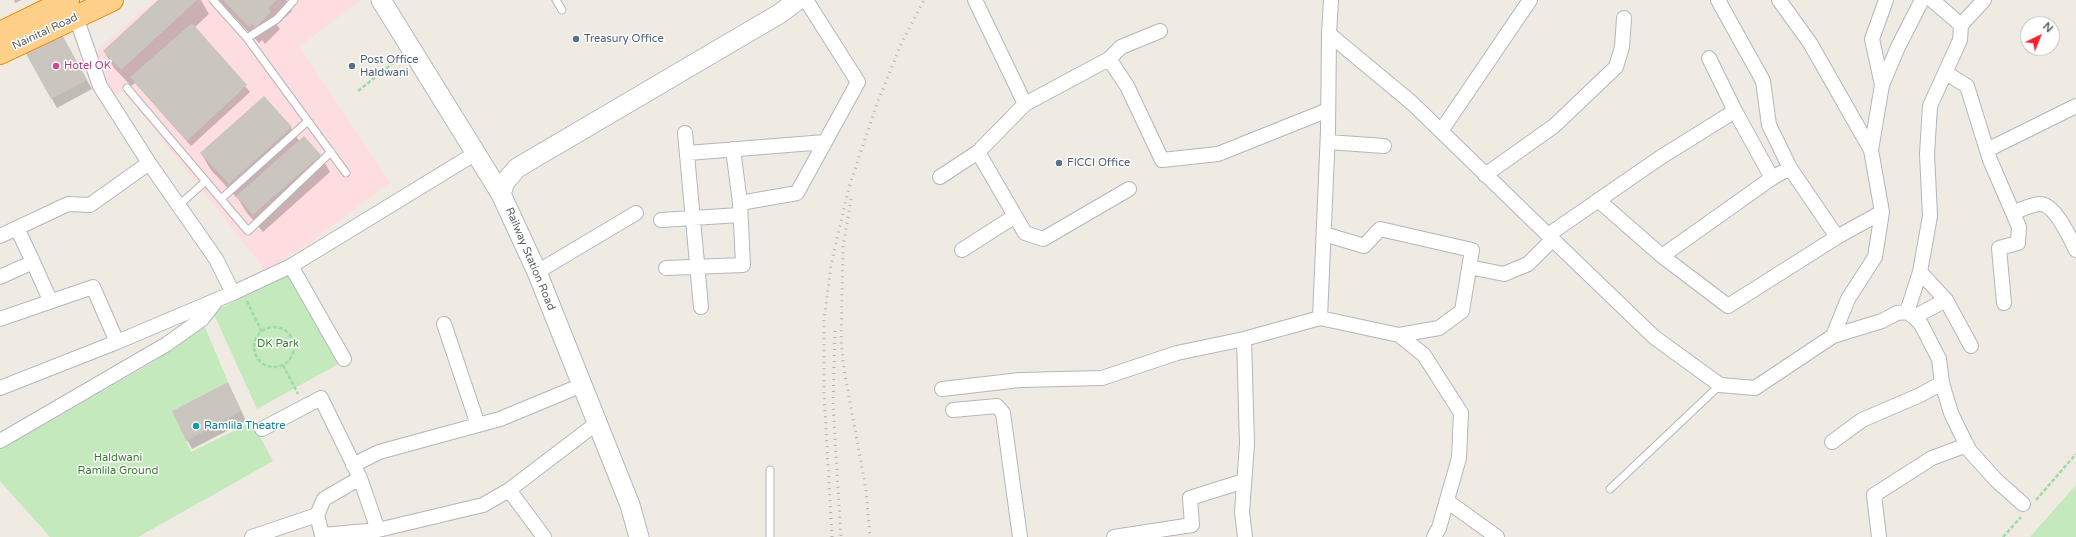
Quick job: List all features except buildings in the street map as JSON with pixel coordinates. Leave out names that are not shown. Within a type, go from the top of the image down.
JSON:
[{"type":"highway","name":"Nainital Road","points":[[0,33],[71,6],[112,0]]},
{"type":"highway","name":"Nainital Road","points":[[0,53],[71,6]]},
{"type":"street","name":"Railway Station Road","points":[[381,0],[410,49],[502,194],[537,272],[630,505],[639,537]]},
{"type":"street","points":[[502,194],[505,182],[517,168],[779,14],[798,0]]},
{"type":"street","points":[[661,220],[694,218],[740,209],[797,193],[858,82],[806,0]]},
{"type":"street","points":[[975,0],[1025,104]]},
{"type":"street","points":[[1320,318],[1328,142],[1329,34],[1332,0]]},
{"type":"street","points":[[1441,130],[1530,0]]},
{"type":"street","points":[[1718,0],[1762,81],[1769,125],[1790,168],[1837,237]]},
{"type":"street","points":[[1779,0],[1810,43],[1871,150],[1882,212],[1875,257],[1848,299],[1834,336]]},
{"type":"street","points":[[1882,85],[1872,40],[1886,0]]},
{"type":"street","points":[[1871,150],[1882,85],[1898,47],[1922,0]]},
{"type":"street","points":[[1932,0],[1961,25]]},
{"type":"street","points":[[1911,315],[1930,216],[1927,154],[1930,106],[1960,40],[1961,25],[1984,0]]},
{"type":"street","points":[[71,6],[100,86],[149,163],[238,292]]},
{"type":"street","points":[[1485,175],[1554,126],[1616,67],[1622,47],[1624,18]]},
{"type":"street","points":[[940,177],[978,152],[1025,104],[1109,59],[1121,47],[1160,32]]},
{"type":"street","points":[[1329,34],[1412,103],[1441,130],[1485,175],[1654,337],[1720,385],[1755,388],[1834,336],[1882,321],[1897,313],[1911,315],[1946,300]]},
{"type":"street","points":[[1710,58],[1735,111],[1772,178]]},
{"type":"street","points":[[1109,59],[1128,86],[1162,160],[1218,154],[1328,110]]},
{"type":"street","points":[[1946,73],[1967,86],[1987,150],[2019,227],[2018,243],[1999,248],[2004,303]]},
{"type":"street","points":[[1987,150],[2076,106]]},
{"type":"street","points":[[1469,267],[1504,274],[1528,264],[1551,237],[1598,200],[1661,157],[1735,111]]},
{"type":"street","points":[[685,133],[694,218],[696,266],[701,307]]},
{"type":"street","points":[[688,153],[825,142]]},
{"type":"street","points":[[1328,142],[1384,146]]},
{"type":"street","points":[[666,268],[743,265],[740,209],[733,149]]},
{"type":"street","points":[[978,152],[1025,233],[1043,239],[1129,189]]},
{"type":"street","points":[[0,388],[238,292],[291,266],[476,153]]},
{"type":"street","points":[[0,236],[68,204],[90,205],[149,163]]},
{"type":"street","points":[[1662,256],[1772,178],[1790,168]]},
{"type":"street","points":[[1598,200],[1662,256],[1728,306],[1837,237],[1882,212]]},
{"type":"street","points":[[2012,213],[2038,204],[2048,207],[2061,222],[2076,250]]},
{"type":"street","points":[[537,272],[636,213]]},
{"type":"street","points":[[962,250],[1015,216]]},
{"type":"street","points":[[17,228],[34,262],[50,300]]},
{"type":"street","points":[[942,389],[1020,380],[1102,378],[1177,353],[1244,339],[1320,318],[1400,335],[1439,328],[1462,311],[1472,250],[1380,229],[1364,246],[1324,234]]},
{"type":"street","points":[[0,277],[34,262]]},
{"type":"street","points":[[291,266],[344,359]]},
{"type":"street","points":[[1920,272],[1946,300],[1971,346]]},
{"type":"street","points":[[0,319],[50,300],[93,287],[117,342]]},
{"type":"street","points":[[0,441],[167,344],[202,319],[218,299]]},
{"type":"street","points":[[1911,315],[1921,324],[1939,359],[1942,383],[1951,413],[1967,445],[1996,480],[2024,503]]},
{"type":"street","points":[[444,324],[478,425]]},
{"type":"street","points":[[1400,335],[1424,354],[1460,413],[1459,458],[1439,528],[1434,537]]},
{"type":"street","points":[[1244,339],[1247,444],[1242,512],[1245,537]]},
{"type":"street","points":[[1832,442],[1862,420],[1920,395],[1942,383]]},
{"type":"street","points":[[353,465],[379,452],[500,419],[582,385]]},
{"type":"street","points":[[262,429],[321,398],[360,478],[378,530]]},
{"type":"street","points":[[953,410],[997,406],[1003,413],[1020,537]]},
{"type":"street","points":[[360,478],[324,499],[317,515],[323,536],[378,530],[483,505],[509,490],[597,423]]},
{"type":"street","points":[[1880,537],[1874,495],[1932,458],[1967,445]]},
{"type":"street","points":[[1114,537],[1192,524],[1190,498],[1244,481]]},
{"type":"street","points":[[509,490],[544,537]]},
{"type":"street","points":[[1447,500],[1497,537]]},
{"type":"street","points":[[252,537],[317,515]]},
{"type":"lane","points":[[213,0],[247,38],[346,173]]},
{"type":"lane","points":[[247,38],[277,19],[294,0]]},
{"type":"lane","points":[[556,0],[562,10]]},
{"type":"lane","points":[[128,88],[248,231],[331,152]]},
{"type":"lane","points":[[221,199],[308,121]]},
{"type":"lane","points":[[179,205],[206,181]]},
{"type":"lane","points":[[1610,489],[1720,385]]},
{"type":"lane","points":[[770,470],[770,537]]},
{"type":"path","points":[[358,91],[410,49]]},
{"type":"path","points":[[238,292],[262,332]]},
{"type":"path","points":[[267,328],[280,329],[290,337],[294,349],[289,361],[283,365],[270,367],[259,361],[255,355],[254,342],[262,332],[267,328]]},
{"type":"path","points":[[283,365],[305,407]]},
{"type":"path","points":[[2003,537],[2014,526],[2024,503],[2039,498],[2076,454]]},
{"type":"shaded area","points":[[155,0],[361,0],[299,47],[390,182],[311,242],[266,271],[123,90],[112,99],[92,55]]},
{"type":"green space","name":"DK Park","points":[[291,273],[342,362],[257,409],[213,312]]},
{"type":"green space","name":"Haldwani Ramlila Ground","points":[[204,325],[228,382],[172,411],[191,452],[252,422],[273,461],[138,537],[50,537],[0,481],[0,450],[150,364]]},
{"type":"green space","points":[[2076,485],[2076,537],[2030,537]]},
{"type":"railway","points":[[832,537],[824,393],[824,321],[831,265],[849,187],[877,104],[901,44],[924,0]]},
{"type":"railway","points":[[851,199],[843,247],[841,341],[844,369],[866,490],[870,537]]},
{"type":"railway","points":[[835,331],[833,405],[841,537]]},
{"type":"place","name":"Treasury Office","points":[[576,39]]},
{"type":"place","name":"Hotel OK","points":[[56,66]]},
{"type":"place","name":"Post Office Haldwani","points":[[352,66]]},
{"type":"place","name":"FICCI Office","points":[[1059,163]]},
{"type":"place","name":"Ramlila Theatre","points":[[196,426]]}]
